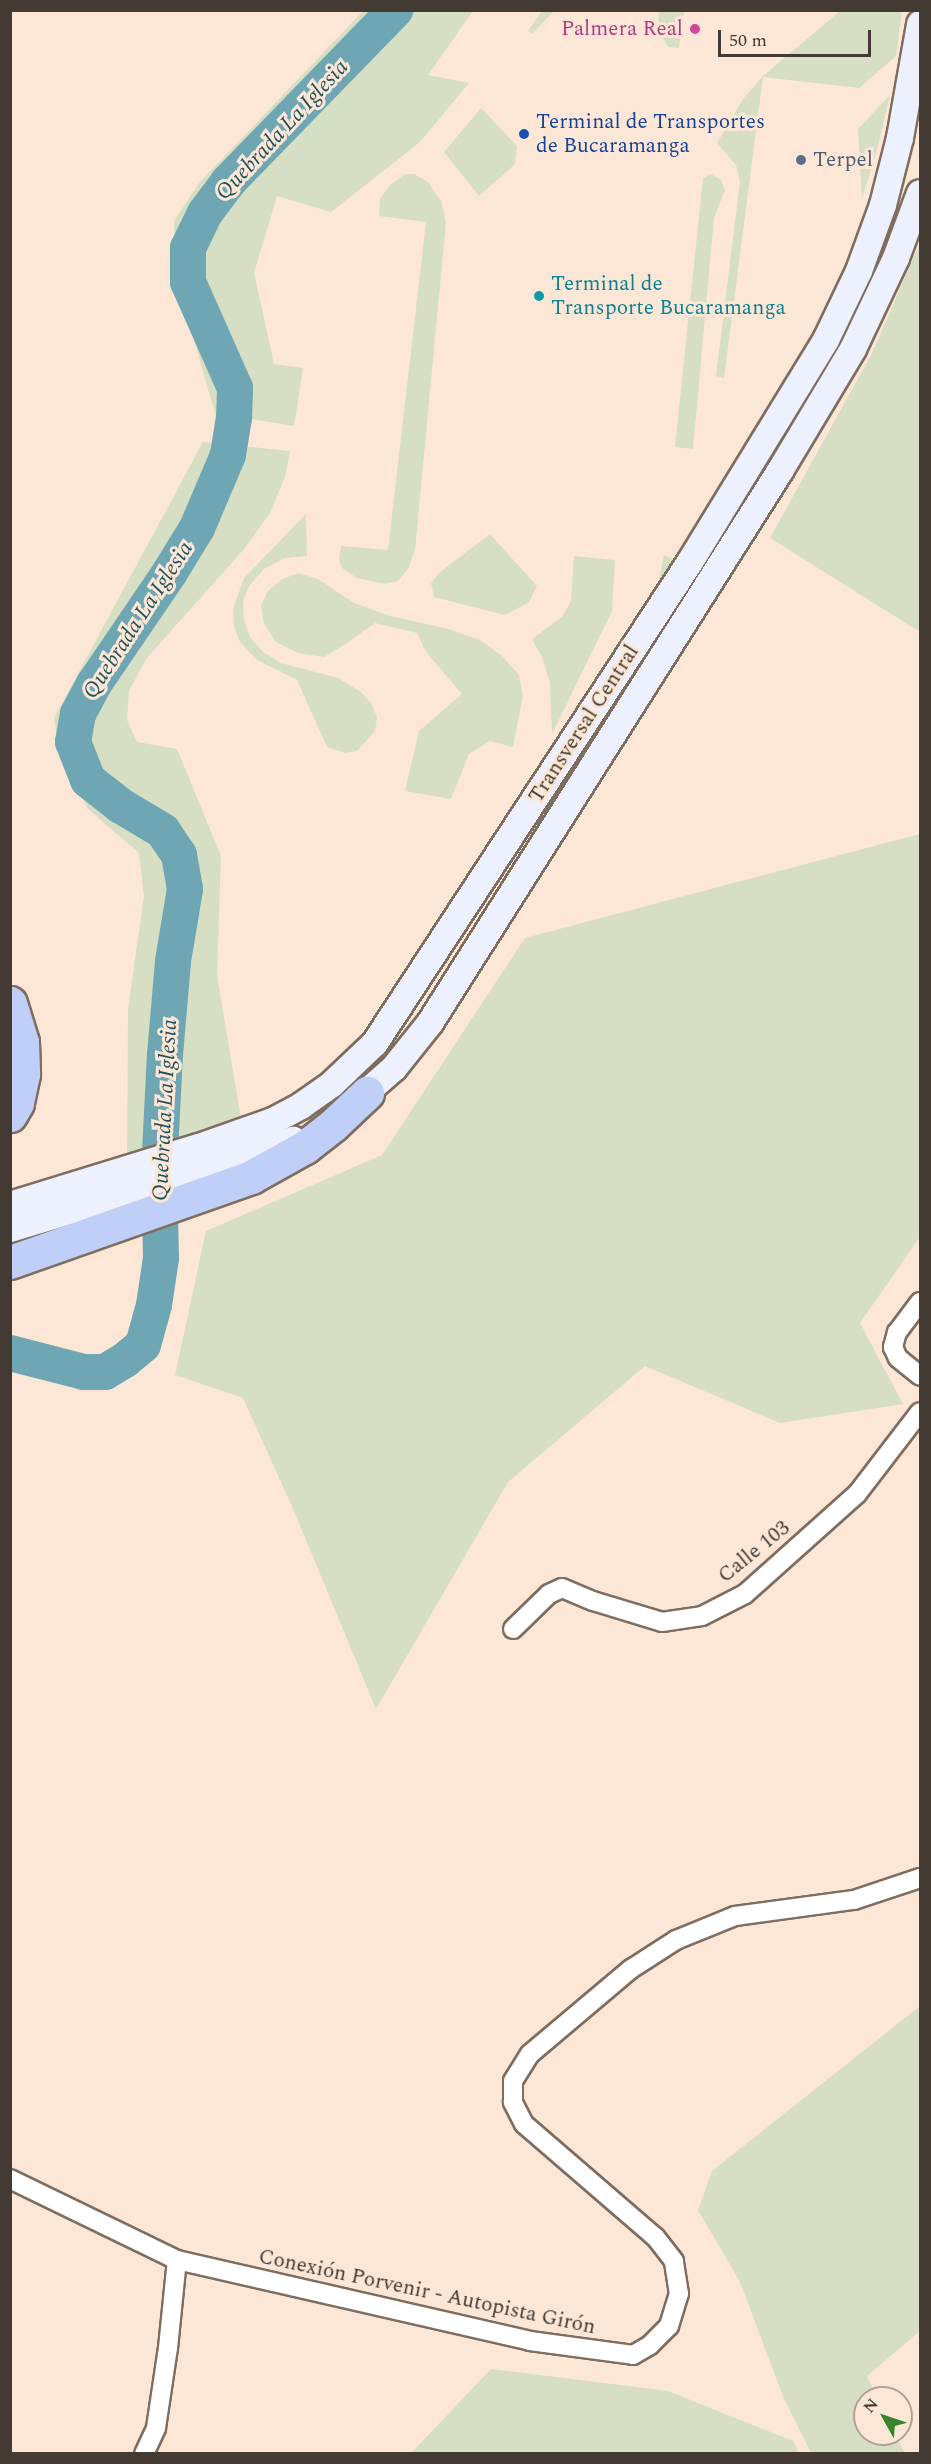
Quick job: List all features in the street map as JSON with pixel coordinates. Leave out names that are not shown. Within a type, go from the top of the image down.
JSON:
[{"type":"highway","points":[[10,1004],[22,1042],[23,1074],[17,1102],[10,1115]]},
{"type":"highway","points":[[10,1262],[128,1194],[200,1172],[279,1163],[333,1125],[367,1093]]},
{"type":"main road","name":"Transversal Central","points":[[10,1229],[200,1172],[273,1121],[301,1106],[332,1084],[375,1043],[684,571],[810,368],[859,271],[891,173],[921,24]]},
{"type":"main road","name":"Transversal Central","points":[[367,1093],[394,1068],[430,1023],[825,399],[874,307],[921,193]]},
{"type":"main road","name":"Transversal Central","points":[[10,1205],[128,1194]]},
{"type":"street","points":[[921,1302],[897,1332],[893,1347],[898,1358],[921,1376]]},
{"type":"street","name":"Calle 103","points":[[513,1629],[549,1594],[562,1588],[592,1601],[662,1622],[702,1616],[745,1594],[857,1494],[921,1412]]},
{"type":"street","name":"Conexión Porvenir - Autopista Girón","points":[[10,2179],[177,2260],[530,2341],[633,2355],[650,2345],[669,2326],[679,2294],[674,2261],[655,2237],[524,2124],[513,2102],[513,2081],[530,2054],[631,1969],[676,1940],[735,1916],[854,1900],[921,1878]]},
{"type":"street","points":[[144,2454],[156,2428],[168,2348],[177,2260]]},
{"type":"green space","points":[[363,11],[473,11],[428,75],[469,83],[420,142],[331,212],[277,196],[254,273],[274,364],[303,368],[294,426],[215,413],[174,270],[174,221],[199,183]]},
{"type":"green space","points":[[542,11],[554,11],[532,34],[528,31]]},
{"type":"green space","points":[[659,11],[684,11],[679,48],[668,47],[658,29]]},
{"type":"green space","points":[[840,11],[902,11],[896,56],[859,88],[763,77],[724,378],[716,376],[740,182],[736,165],[717,143],[743,99],[763,76]]},
{"type":"green space","points":[[890,95],[877,150],[862,199],[858,129]]},
{"type":"green space","points":[[481,108],[517,146],[515,164],[479,196],[444,152]]},
{"type":"green space","points":[[405,174],[414,174],[428,182],[441,201],[446,222],[415,550],[408,569],[398,581],[384,584],[357,578],[342,568],[339,560],[341,546],[388,550],[426,222],[379,216],[380,199],[390,185]]},
{"type":"green space","points":[[711,174],[721,180],[725,190],[714,218],[693,449],[675,447],[703,178]]},
{"type":"green space","points":[[920,243],[920,632],[770,538],[871,355]]},
{"type":"green space","points":[[203,442],[290,451],[285,477],[270,513],[245,548],[146,659],[129,691],[127,720],[137,742],[177,749],[221,856],[217,976],[241,1118],[127,1157],[128,1009],[144,896],[139,853],[88,809],[60,757],[54,718]]},
{"type":"green space","points":[[306,514],[307,556],[285,558],[264,569],[249,586],[243,601],[244,620],[250,637],[263,652],[281,663],[338,678],[361,692],[371,703],[377,717],[375,731],[357,751],[346,753],[327,747],[297,680],[257,660],[240,642],[234,627],[233,609],[244,578]]},
{"type":"green space","points":[[490,534],[537,586],[529,602],[505,615],[434,597],[431,583],[439,573]]},
{"type":"green space","points":[[664,555],[675,560],[657,589]]},
{"type":"green space","points":[[574,556],[615,560],[612,611],[552,734],[550,683],[542,657],[532,639],[562,617],[571,601]]},
{"type":"green space","points":[[299,573],[318,579],[354,603],[390,616],[445,628],[480,640],[502,656],[519,675],[523,696],[513,747],[490,741],[469,754],[451,799],[405,791],[419,731],[462,694],[426,652],[417,633],[375,623],[324,657],[298,653],[276,642],[264,624],[261,606],[268,591],[282,579]]},
{"type":"green space","points":[[920,834],[920,1237],[860,1323],[903,1404],[780,1423],[645,1366],[508,1482],[376,1709],[294,1511],[243,1398],[175,1375],[206,1231],[382,1155],[525,938]]},
{"type":"green space","points":[[920,2006],[920,2331],[867,2376],[872,2386],[853,2386],[853,2446],[901,2446],[905,2453],[811,2453],[784,2399],[740,2282],[698,2210],[712,2171]]},
{"type":"green space","points":[[491,2369],[668,2391],[793,2441],[799,2453],[411,2453]]},
{"type":"waterway","name":"Quebrada La Iglesia","points":[[10,1353],[84,1372],[105,1372],[125,1360],[143,1345],[154,1305],[161,1258],[159,1172],[165,1055],[173,961],[185,889],[179,855],[163,831],[121,806],[88,780],[73,742],[78,714],[94,684],[197,528],[228,455],[234,419],[235,388],[188,282],[188,248],[205,213],[228,182],[395,10]]},
{"type":"place","name":"Palmera Real","points":[[695,29]]},
{"type":"place","name":"Terminal de Transportes de Bucaramanga","points":[[524,134]]},
{"type":"place","name":"Terpel","points":[[801,160]]},
{"type":"place","name":"Terminal de Transporte Bucaramanga","points":[[539,296]]}]
